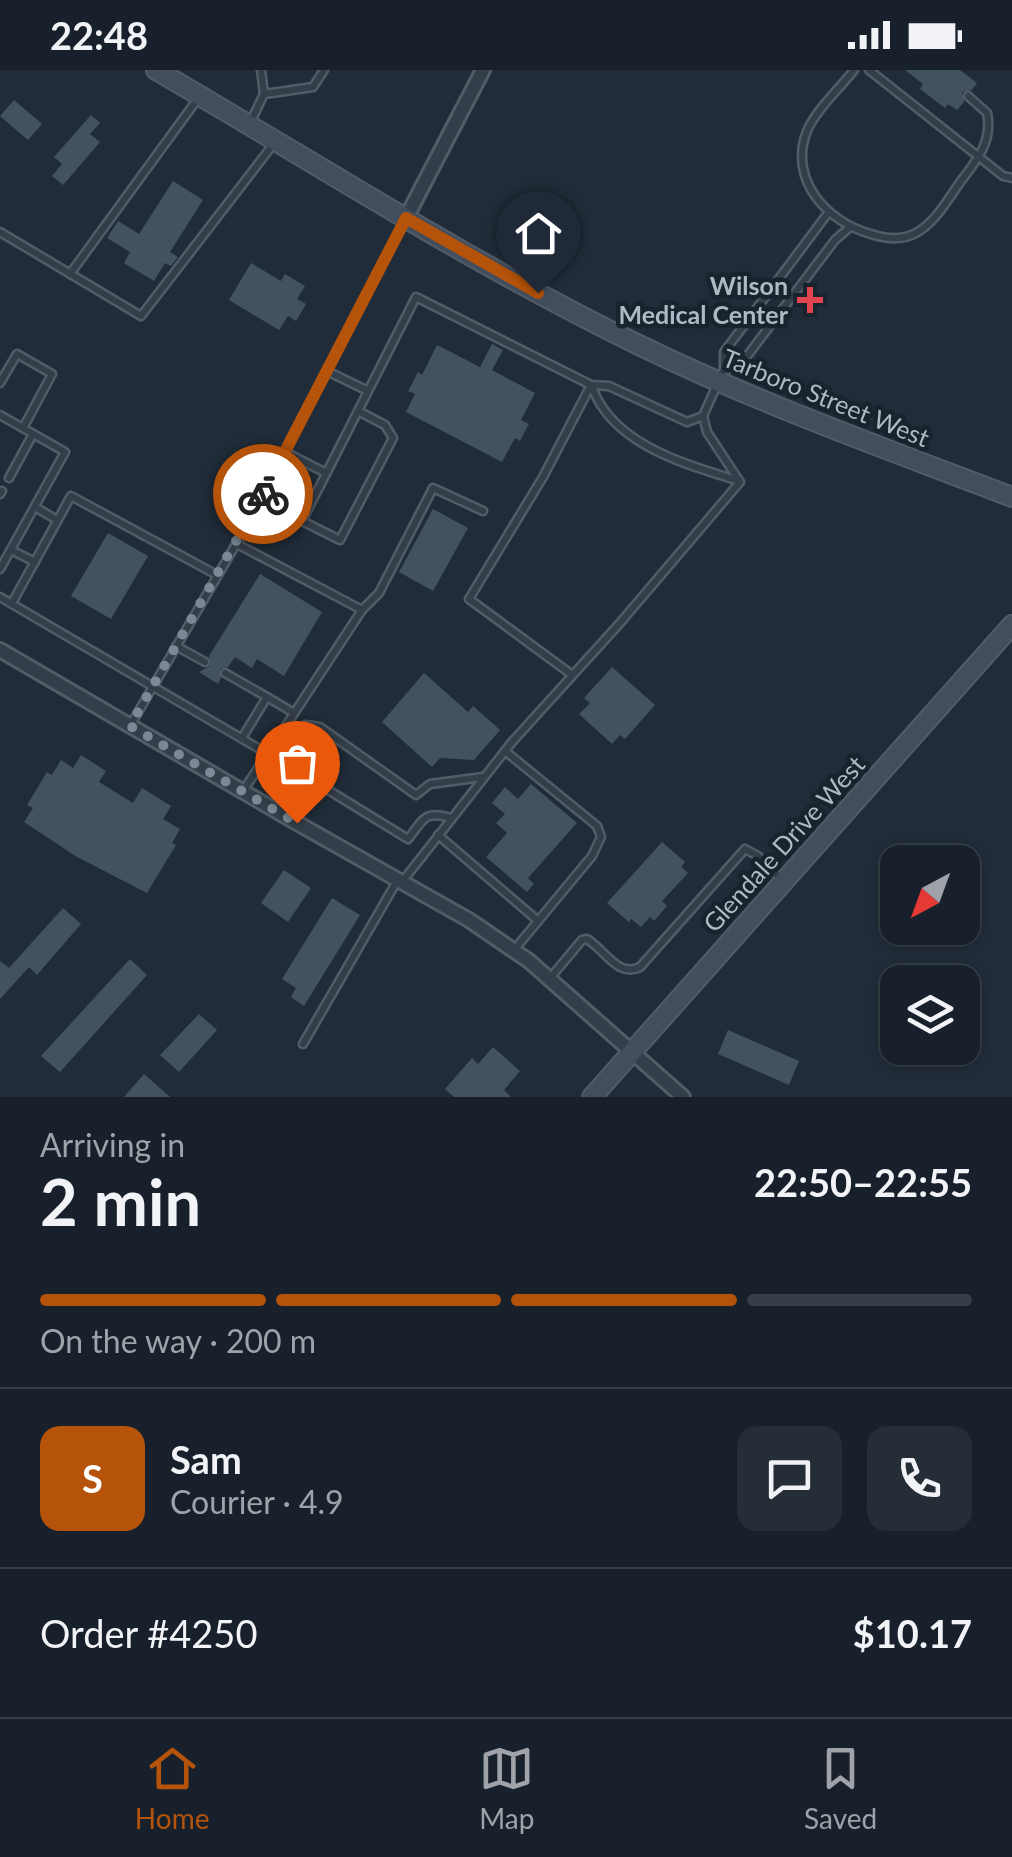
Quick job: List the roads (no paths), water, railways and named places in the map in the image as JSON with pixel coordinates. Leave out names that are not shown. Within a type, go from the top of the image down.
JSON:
[{"type":"main road","name":"Tarboro Street West","points":[[156,70],[567,309],[1012,498]]},
{"type":"main road","name":"Glendale Drive West","points":[[592,1097],[1012,625]]},
{"type":"street","points":[[406,218],[483,70]]},
{"type":"street","points":[[0,650],[470,920],[549,979],[683,1097]]},
{"type":"lane","points":[[250,124],[264,94],[261,70]]},
{"type":"lane","points":[[854,70],[808,129],[802,163],[819,204],[828,213],[849,228],[896,239],[930,224],[980,156],[989,134],[987,113],[968,96]]},
{"type":"lane","points":[[869,70],[1003,176],[1012,178]]},
{"type":"lane","points":[[264,94],[314,87],[322,72]]},
{"type":"lane","points":[[70,274],[200,96]]},
{"type":"lane","points":[[0,232],[141,316],[277,140]]},
{"type":"lane","points":[[740,482],[707,432],[702,416],[720,376],[724,352],[828,213]]},
{"type":"lane","points":[[130,726],[236,544],[406,218]]},
{"type":"lane","points":[[720,376],[738,368],[835,240],[849,228]]},
{"type":"lane","points":[[358,411],[384,426],[393,438],[340,540],[302,521],[416,297],[591,386],[609,386],[686,422],[702,416]]},
{"type":"lane","points":[[0,383],[17,354],[52,374],[23,428]]},
{"type":"lane","points":[[326,371],[368,391]]},
{"type":"lane","points":[[591,386],[599,408],[627,434],[676,462],[740,482]]},
{"type":"lane","points":[[571,674],[469,599],[544,477],[591,386]]},
{"type":"lane","points":[[0,415],[65,452],[0,570]]},
{"type":"lane","points":[[8,478],[33,434]]},
{"type":"lane","points":[[285,452],[326,472]]},
{"type":"lane","points":[[304,1044],[400,881],[505,751],[740,482]]},
{"type":"lane","points":[[242,792],[362,610],[379,593],[433,488],[483,511]]},
{"type":"lane","points":[[12,603],[72,496],[217,575]]},
{"type":"lane","points":[[35,506],[57,520]]},
{"type":"lane","points":[[236,544],[362,610]]},
{"type":"lane","points":[[11,550],[35,562]]},
{"type":"lane","points":[[0,598],[268,754]]},
{"type":"lane","points":[[176,646],[205,662]]},
{"type":"lane","points":[[225,672],[294,714]]},
{"type":"lane","points":[[242,738],[266,697]]},
{"type":"lane","points":[[451,818],[433,813],[426,816],[408,839],[281,761],[286,747],[294,733],[305,725],[320,727],[416,794],[430,784],[484,777]]},
{"type":"lane","points":[[505,751],[597,826],[600,837],[592,856],[514,950]]},
{"type":"lane","points":[[438,835],[537,920]]},
{"type":"lane","points":[[549,979],[582,940],[623,970],[640,967],[745,850],[758,856],[784,882]]},
{"type":"place","name":"Wilson Medical Center","points":[[810,300]]}]
